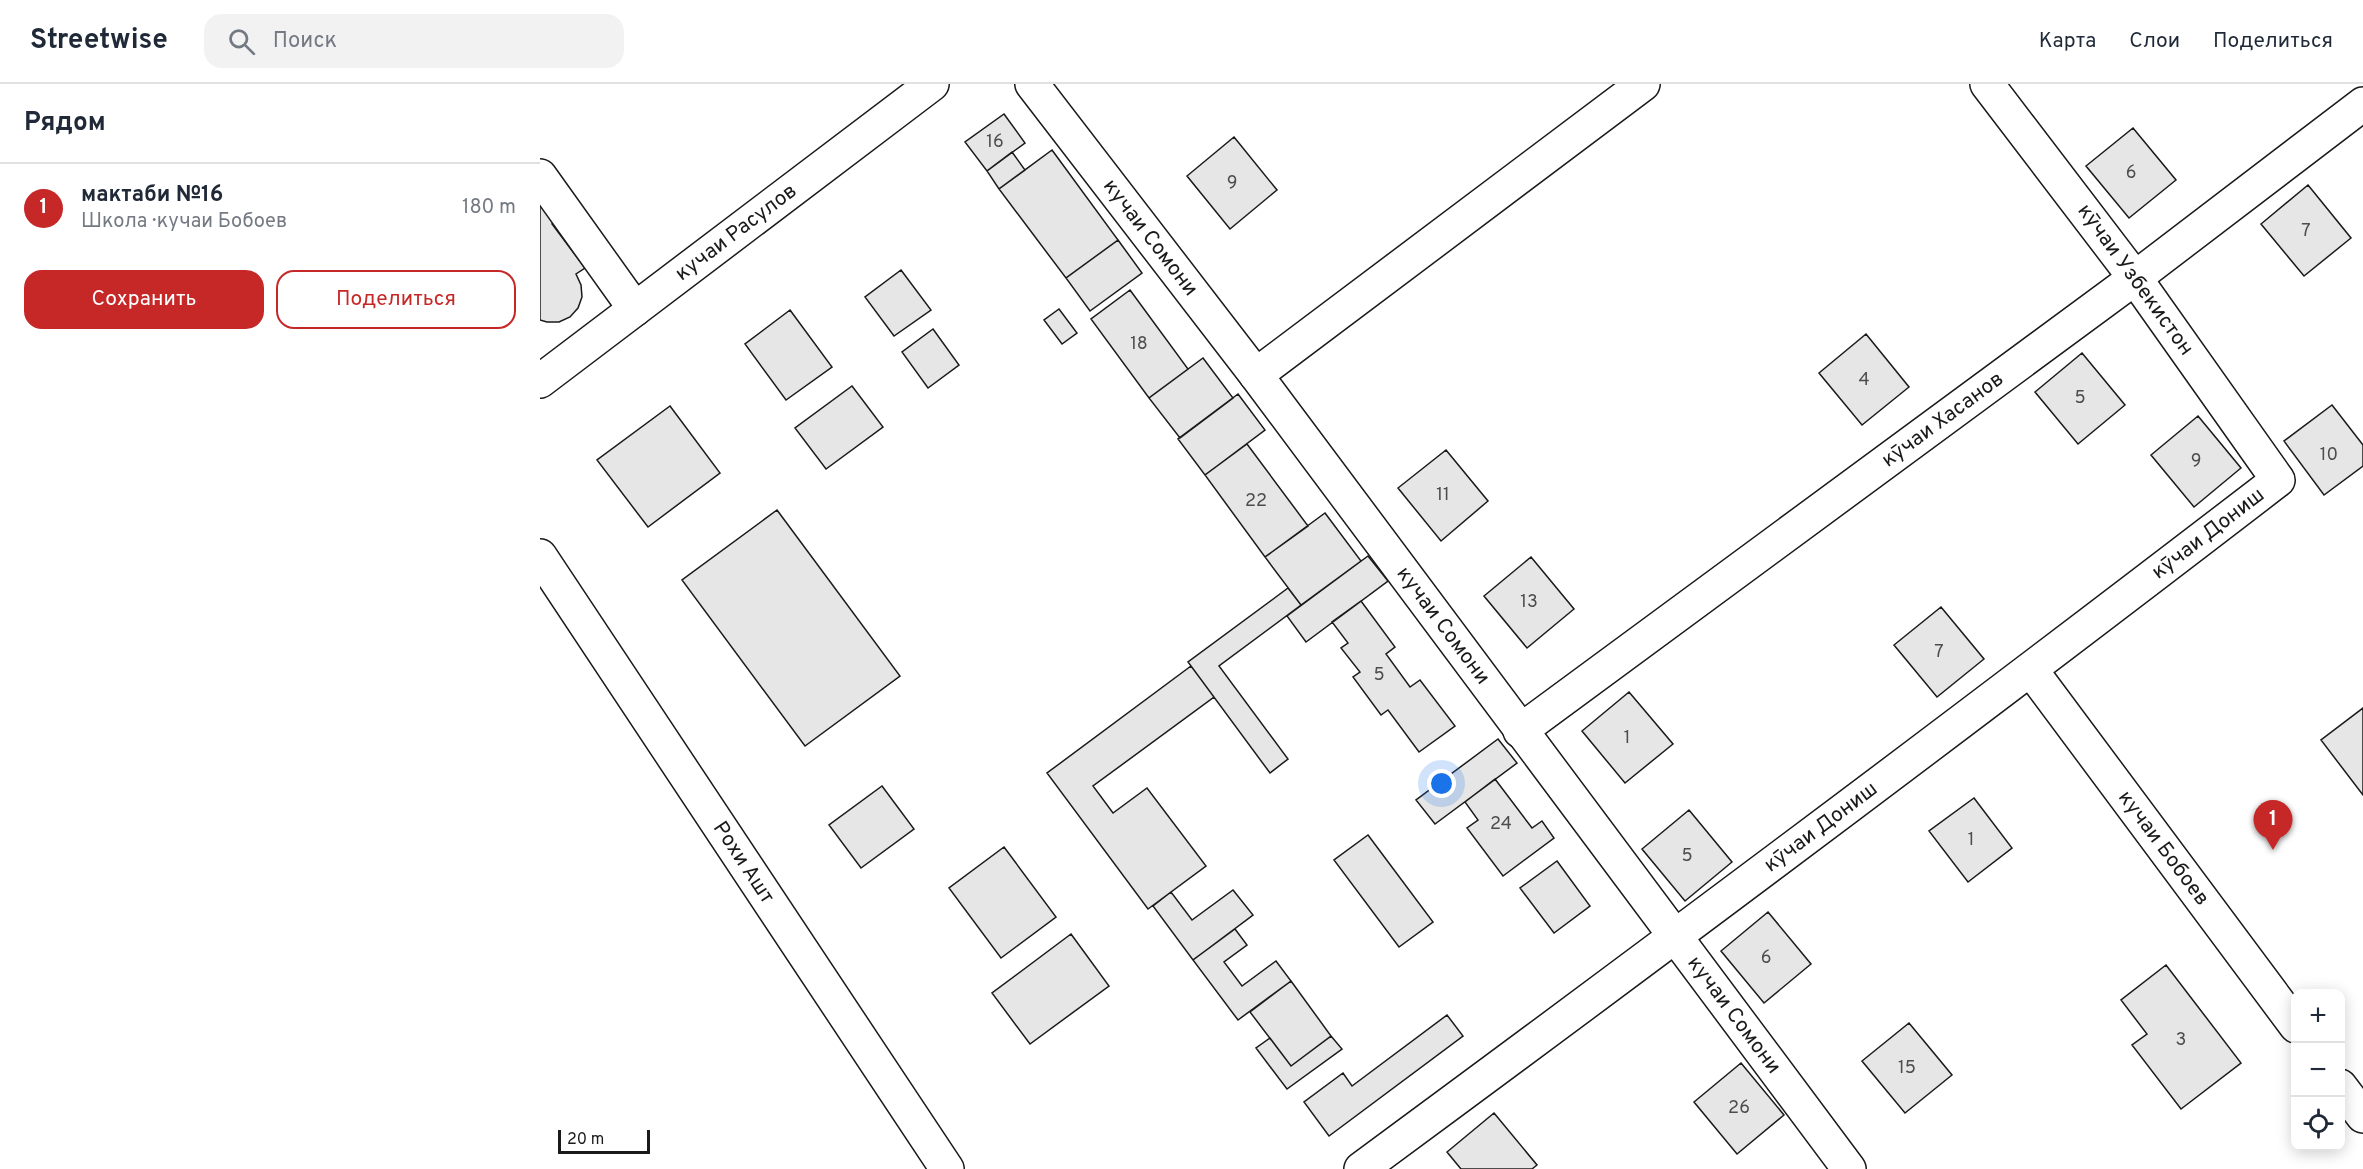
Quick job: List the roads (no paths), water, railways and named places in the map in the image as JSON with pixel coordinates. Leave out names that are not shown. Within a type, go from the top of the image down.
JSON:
[{"type":"street","name":"кучаи Расулов","points":[[540,381],[932,84]]},
{"type":"street","name":"кучаи Сомони","points":[[1032,84],[1256,375],[1849,1169]]},
{"type":"street","points":[[1256,375],[1643,84]]},
{"type":"street","name":"кӯчаи Узбекистон","points":[[1987,84],[2135,278],[2278,480]]},
{"type":"street","name":"кӯчаи Хасанов","points":[[1520,731],[2135,278],[2363,104]]},
{"type":"street","points":[[540,176],[635,309]]},
{"type":"street","name":"кӯчаи Дониш","points":[[1361,1169],[1677,937],[2278,480]]},
{"type":"street","name":"Рохи Ашт","points":[[540,555],[947,1169]]},
{"type":"street","name":"кучаи Бобоев","points":[[2031,670],[2291,1021]]},
{"type":"street","points":[[2345,1093],[2363,1116]]},
{"type":"place","name":"мактаби №16","points":[[2273,850]]}]
